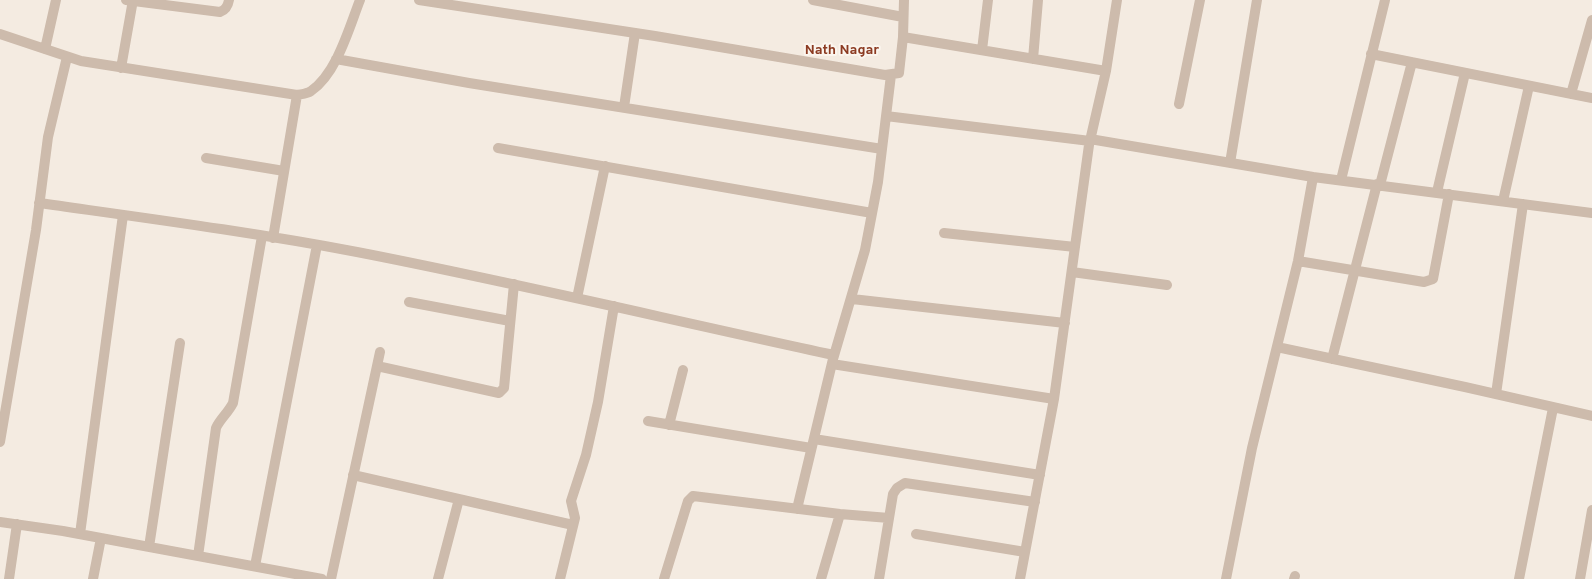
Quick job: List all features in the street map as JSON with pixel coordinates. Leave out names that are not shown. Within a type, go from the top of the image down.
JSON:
[{"type":"street","points":[[46,49],[56,0]]},
{"type":"street","points":[[121,68],[130,0],[220,12],[225,10],[230,0]]},
{"type":"street","points":[[0,34],[67,57],[121,68],[297,95],[305,94],[311,91],[327,75],[336,60],[360,0]]},
{"type":"street","points":[[420,0],[635,33],[886,75],[898,73],[903,37],[904,0]]},
{"type":"street","points":[[813,0],[903,17]]},
{"type":"street","points":[[982,50],[988,0]]},
{"type":"street","points":[[1033,59],[1038,0]]},
{"type":"street","points":[[1020,579],[1054,399],[1090,140],[1106,71],[1117,0]]},
{"type":"street","points":[[1179,104],[1200,0]]},
{"type":"street","points":[[1230,163],[1257,0]]},
{"type":"street","points":[[1341,180],[1385,0]]},
{"type":"street","points":[[1572,94],[1592,20]]},
{"type":"street","points":[[624,107],[635,33]]},
{"type":"street","points":[[903,37],[1106,71]]},
{"type":"street","points":[[1371,54],[1592,98]]},
{"type":"street","points":[[0,442],[36,230],[48,137],[67,57]]},
{"type":"street","points":[[336,60],[882,149]]},
{"type":"street","points":[[1332,359],[1412,62]]},
{"type":"street","points":[[1437,192],[1466,73]]},
{"type":"street","points":[[797,509],[833,360],[865,250],[882,149],[890,74]]},
{"type":"street","points":[[1503,201],[1529,86]]},
{"type":"street","points":[[274,238],[297,95]]},
{"type":"street","points":[[886,116],[1090,140],[1314,177],[1592,213]]},
{"type":"street","points":[[498,148],[872,213]]},
{"type":"street","points":[[206,158],[284,171]]},
{"type":"street","points":[[577,298],[605,166]]},
{"type":"street","points":[[1226,579],[1252,448],[1298,261],[1314,177]]},
{"type":"street","points":[[1298,261],[1424,282],[1430,281],[1433,279],[1449,194]]},
{"type":"street","points":[[39,203],[204,225],[317,245],[514,284],[614,306],[833,360],[1054,399]]},
{"type":"street","points":[[1496,394],[1523,204]]},
{"type":"street","points":[[80,534],[123,214]]},
{"type":"street","points":[[944,234],[1075,247]]},
{"type":"street","points":[[198,556],[216,428],[219,422],[229,412],[233,403],[262,236]]},
{"type":"street","points":[[255,566],[317,245]]},
{"type":"street","points":[[1072,272],[1167,285]]},
{"type":"street","points":[[377,366],[499,393],[504,388],[514,284]]},
{"type":"street","points":[[852,298],[1065,323]]},
{"type":"street","points":[[409,302],[510,321]]},
{"type":"street","points":[[560,579],[575,513],[571,501],[586,455],[598,402],[614,306]]},
{"type":"street","points":[[149,547],[180,343]]},
{"type":"street","points":[[1277,347],[1592,416]]},
{"type":"street","points":[[331,579],[380,352]]},
{"type":"street","points":[[669,425],[683,370]]},
{"type":"street","points":[[1519,579],[1553,408]]},
{"type":"street","points":[[648,421],[1040,475]]},
{"type":"street","points":[[353,475],[573,525]]},
{"type":"street","points":[[879,579],[893,494],[897,488],[905,483],[1035,502]]},
{"type":"street","points":[[664,579],[688,501],[693,496],[840,514],[890,518]]},
{"type":"street","points":[[438,579],[459,499]]},
{"type":"street","points":[[1580,579],[1588,563],[1592,510]]},
{"type":"street","points":[[824,579],[821,579],[840,514]]},
{"type":"street","points":[[0,522],[80,534],[322,579]]},
{"type":"street","points":[[9,579],[17,524]]},
{"type":"street","points":[[916,534],[1025,552]]},
{"type":"street","points":[[93,579],[101,538]]},
{"type":"district","name":"Nath Nagar","points":[[842,51]]}]
